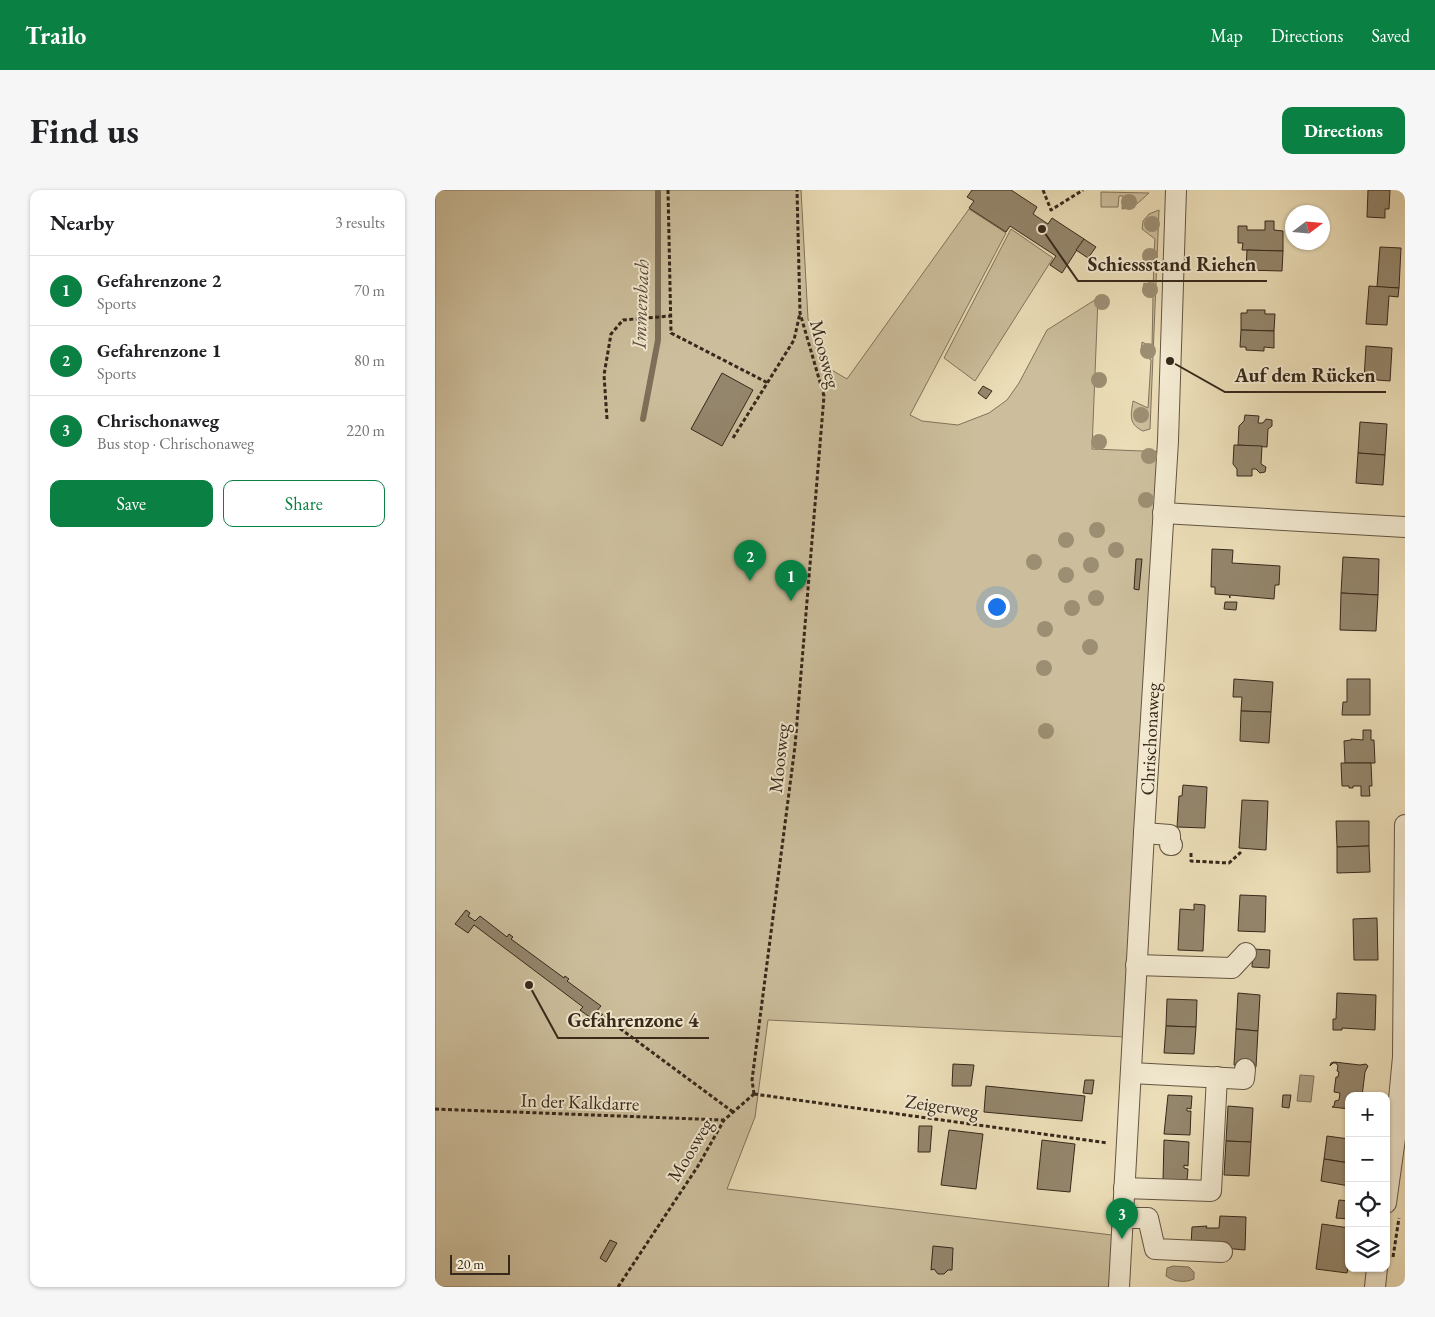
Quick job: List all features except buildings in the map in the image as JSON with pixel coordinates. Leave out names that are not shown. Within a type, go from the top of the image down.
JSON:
[{"type":"street","name":"Chrischonaweg","points":[[1119,1287],[1136,966],[1168,441],[1176,190]]},
{"type":"street","points":[[1163,513],[1405,528]]},
{"type":"street","points":[[1393,1206],[1396,1131],[1403,1057],[1405,825]]},
{"type":"street","points":[[1144,833],[1170,835],[1169,845],[1181,845]]},
{"type":"street","points":[[1136,966],[1232,968],[1246,953]]},
{"type":"street","points":[[1131,1073],[1244,1079],[1245,1069]]},
{"type":"street","points":[[1124,1188],[1211,1192],[1217,1077]]},
{"type":"street","points":[[1123,1218],[1148,1218],[1155,1249],[1222,1252]]},
{"type":"street","points":[[1375,1287],[1381,1272]]},
{"type":"path","points":[[667,190],[671,333],[767,383]]},
{"type":"path","name":"Moosweg","points":[[618,1287],[698,1166],[724,1120],[754,1094],[752,1080],[795,746],[824,396],[800,313],[797,190]]},
{"type":"path","points":[[1043,190],[1051,210],[1083,190]]},
{"type":"path","points":[[733,438],[794,340],[800,313]]},
{"type":"path","points":[[607,419],[604,375],[611,334],[623,320],[670,316]]},
{"type":"path","points":[[1181,845],[1191,861],[1229,863],[1241,852]]},
{"type":"path","points":[[599,1013],[733,1112]]},
{"type":"path","name":"Zeigerweg","points":[[754,1094],[1126,1145]]},
{"type":"path","name":"In der Kalkdarre","points":[[435,1109],[724,1120]]},
{"type":"path","points":[[1390,1227],[1393,1206]]},
{"type":"shaded area","points":[[435,190],[801,190],[808,319],[825,366],[847,379],[969,209],[1006,233],[910,415],[922,421],[958,425],[989,413],[1007,400],[1019,383],[1047,330],[1098,298],[1092,449],[1167,452],[1126,1037],[768,1020],[755,1117],[727,1189],[1112,1235],[1109,1287],[435,1287]]},
{"type":"shaded area","points":[[1101,192],[1149,193],[1134,206],[1122,209],[1123,196],[1119,196],[1118,207],[1101,207]]},
{"type":"shaded area","points":[[1159,210],[1150,429],[1143,431],[1135,425],[1131,415],[1133,401],[1148,408],[1151,360],[1141,353],[1142,342],[1152,347],[1153,298],[1143,292],[1144,283],[1153,288],[1154,264],[1144,259],[1145,250],[1154,253],[1155,239],[1142,229],[1143,221],[1149,214]]},
{"type":"shaded area","points":[[1011,229],[1053,258],[975,381],[944,358]]},
{"type":"shaded area","points":[[1300,1075],[1314,1076],[1311,1102],[1297,1101]]},
{"type":"shaded area","points":[[1173,1266],[1189,1267],[1194,1272],[1194,1279],[1187,1281],[1172,1280],[1166,1276],[1167,1268]]},
{"type":"waterway","name":"Immenbach","points":[[643,419],[658,340],[658,190]]},
{"type":"place","name":"Schiessstand Riehen","points":[[1042,229]]},
{"type":"place","name":"Auf dem Rücken","points":[[1170,361]]},
{"type":"place","name":"Gefahrenzone 1","points":[[750,581]]},
{"type":"place","name":"Gefahrenzone 2","points":[[791,601]]},
{"type":"place","name":"Gefahrenzone 4","points":[[529,985]]},
{"type":"place","name":"Chrischonaweg","points":[[1122,1239]]}]
